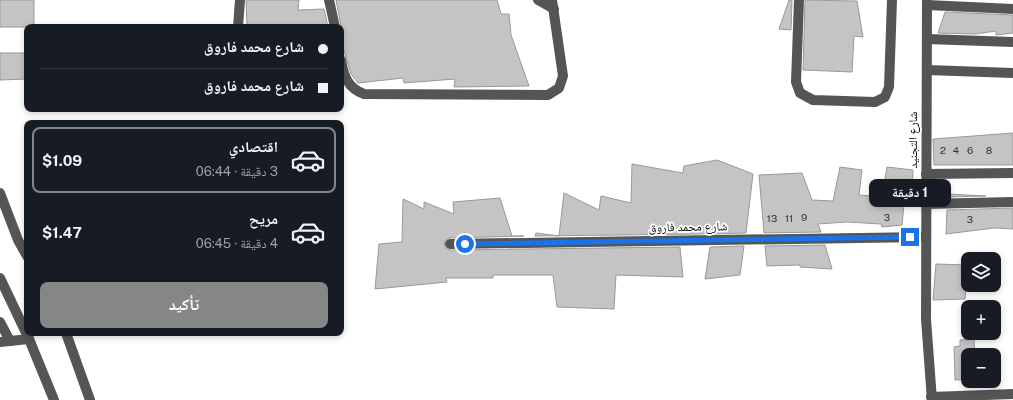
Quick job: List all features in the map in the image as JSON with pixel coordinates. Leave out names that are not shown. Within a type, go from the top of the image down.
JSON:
[{"type":"street","points":[[238,24],[240,0]]},
{"type":"street","points":[[329,0],[334,24]]},
{"type":"street","points":[[344,69],[348,82],[358,92],[364,94],[548,95],[559,88],[563,76],[553,5],[538,0]]},
{"type":"street","points":[[799,0],[796,82],[800,94],[813,100],[874,102],[885,97],[889,87],[892,0]]},
{"type":"street","points":[[927,2],[1013,8]]},
{"type":"street","name":"شارع التجنيد","points":[[927,2],[925,237],[926,319],[931,398]]},
{"type":"street","points":[[927,39],[1013,42]]},
{"type":"street","points":[[927,70],[1013,73]]},
{"type":"street","points":[[926,174],[1013,173]]},
{"type":"street","points":[[0,192],[18,240],[24,251]]},
{"type":"street","points":[[926,204],[1013,202]]},
{"type":"street","name":"شارع محمد فاروق","points":[[450,244],[925,237]]},
{"type":"street","points":[[0,278],[24,328]]},
{"type":"street","points":[[0,322],[5,342],[29,339]]},
{"type":"street","points":[[28,336],[54,400]]},
{"type":"street","points":[[67,336],[90,400]]},
{"type":"street","points":[[931,398],[1013,394]]},
{"type":"building","points":[[0,0],[34,0],[34,24],[24,24],[24,27],[0,27]]},
{"type":"building","points":[[246,0],[299,0],[298,10],[324,9],[327,24],[247,24]]},
{"type":"building","points":[[336,0],[497,0],[501,14],[509,14],[511,35],[529,86],[454,87],[455,79],[404,83],[403,78],[358,83],[351,74],[344,51],[344,24],[341,24]]},
{"type":"building","points":[[789,0],[792,0],[791,30],[779,29]]},
{"type":"building","points":[[805,0],[857,1],[863,37],[854,36],[852,72],[803,70]]},
{"type":"building","points":[[945,12],[1013,15],[1013,33],[996,35],[996,31],[975,34],[938,33]]},
{"type":"building","points":[[0,53],[24,53],[24,79],[0,80]]},
{"type":"building","points":[[1013,133],[1013,165],[934,165],[933,139]]},
{"type":"building","points":[[717,160],[753,174],[746,233],[712,234],[713,231],[702,234],[559,236],[564,193],[599,210],[601,196],[631,203],[632,164],[683,173],[684,166]]},
{"type":"building","points":[[840,167],[862,170],[859,195],[882,197],[887,167],[913,170],[912,194],[905,194],[902,225],[882,227],[881,224],[847,222],[818,224],[821,232],[764,233],[759,175],[802,173],[812,200],[833,201]]},
{"type":"building","points":[[948,194],[986,196],[948,197]]},
{"type":"building","points":[[500,198],[512,236],[524,236],[450,238],[444,241],[445,248],[450,250],[680,247],[683,277],[616,275],[614,309],[557,307],[553,275],[493,275],[493,278],[446,278],[447,282],[375,289],[379,244],[402,242],[403,199],[424,209],[424,202],[454,214],[453,202]]},
{"type":"building","points":[[1013,208],[1013,229],[994,228],[946,234],[947,210]]},
{"type":"building","points":[[536,233],[557,236],[535,236]]},
{"type":"building","points":[[825,245],[832,269],[800,267],[800,265],[767,266],[765,246]]},
{"type":"building","points":[[744,246],[740,275],[705,279],[710,247]]},
{"type":"building","points":[[936,264],[961,265],[961,292],[966,292],[965,299],[933,300]]},
{"type":"building","points":[[960,340],[974,340],[975,348],[961,348],[961,380],[955,380],[954,347],[960,346]]},
{"type":"route","points":[[465,244],[910,237]]}]
